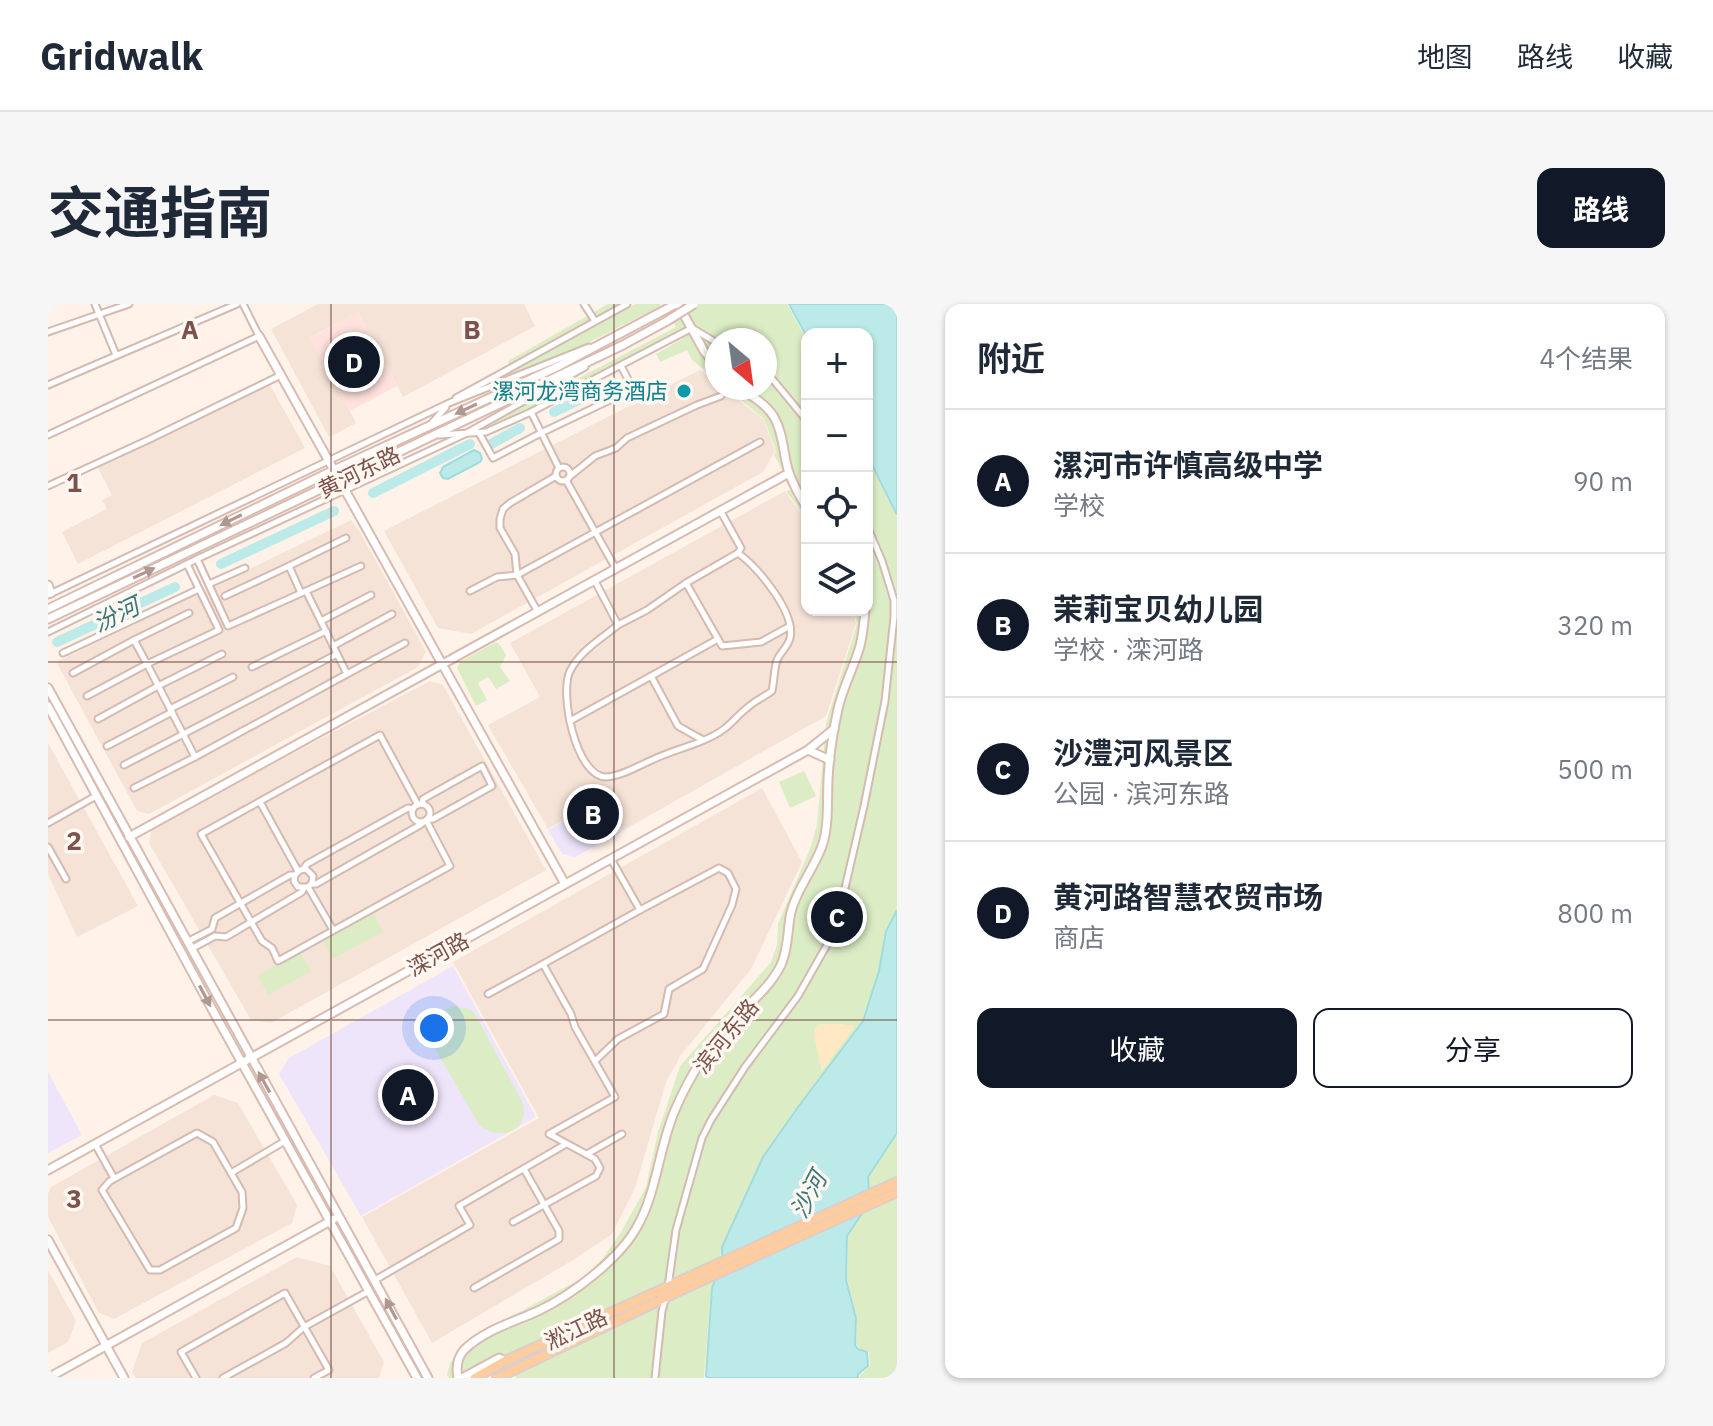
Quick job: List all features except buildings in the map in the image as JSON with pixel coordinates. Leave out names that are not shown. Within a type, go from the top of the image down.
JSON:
[{"type":"main road","points":[[673,1289],[897,1182]]},
{"type":"main road","points":[[673,1289],[897,1192]]},
{"type":"main road","name":"淞江路","points":[[475,1378],[505,1361],[673,1289]]},
{"type":"main road","name":"淞江路","points":[[497,1378],[673,1289]]},
{"type":"street","points":[[95,304],[116,355]]},
{"type":"street","points":[[48,332],[129,304]]},
{"type":"street","points":[[48,385],[240,304],[565,884]]},
{"type":"street","points":[[584,304],[595,321]]},
{"type":"street","points":[[429,426],[462,393],[627,304]]},
{"type":"street","points":[[664,317],[677,304],[705,352]]},
{"type":"street","points":[[664,317],[694,304]]},
{"type":"street","name":"黄河东路","points":[[48,609],[334,470],[619,335],[664,317]]},
{"type":"street","name":"黄河东路","points":[[48,619],[342,485],[434,436],[623,345],[664,317]]},
{"type":"street","points":[[692,328],[705,336]]},
{"type":"street","points":[[434,436],[486,432],[531,412],[692,328]]},
{"type":"street","points":[[49,591],[449,403],[619,335]]},
{"type":"street","points":[[48,435],[259,336]]},
{"type":"street","points":[[48,630],[342,485],[465,434],[623,345]]},
{"type":"street","points":[[479,433],[493,458],[633,389],[621,366]]},
{"type":"street","points":[[48,486],[281,375]]},
{"type":"street","points":[[777,385],[801,414]]},
{"type":"street","points":[[556,476],[562,481],[568,479],[595,456],[616,448],[627,438],[710,400]]},
{"type":"street","points":[[756,400],[774,416],[789,473],[801,499]]},
{"type":"street","points":[[531,412],[559,468]]},
{"type":"street","points":[[470,591],[497,577],[517,575],[760,442]]},
{"type":"street","points":[[559,468],[568,469],[568,479],[616,569]]},
{"type":"street","points":[[538,612],[517,575],[515,554],[500,528],[500,519],[503,509],[556,476],[559,468]]},
{"type":"street","points":[[122,840],[789,473]]},
{"type":"street","points":[[721,512],[741,548],[738,553],[618,625],[586,651],[570,670],[566,684],[570,721],[585,764],[593,772],[605,777],[635,769],[703,740],[724,729],[749,706],[772,691],[778,659],[789,644],[792,633],[779,601],[765,578],[738,553]]},
{"type":"street","points":[[225,596],[346,538]]},
{"type":"street","points":[[655,1378],[662,1311],[673,1289],[676,1230],[702,1138],[745,1067],[798,996],[828,943],[842,901],[885,701],[894,617],[894,600],[873,540]]},
{"type":"street","points":[[197,559],[228,626],[361,566]]},
{"type":"street","points":[[87,696],[219,630],[187,564]]},
{"type":"street","points":[[289,566],[347,674]]},
{"type":"street","points":[[209,584],[245,568]]},
{"type":"street","points":[[595,581],[618,625]]},
{"type":"street","points":[[686,583],[722,646],[761,642],[790,626]]},
{"type":"street","points":[[63,653],[199,589]]},
{"type":"street","points":[[321,621],[371,595]]},
{"type":"street","points":[[48,630],[58,613]]},
{"type":"street","points":[[73,673],[189,613]]},
{"type":"street","points":[[333,646],[392,614]]},
{"type":"street","name":"滨河东路","points":[[460,1378],[457,1361],[476,1340],[540,1310],[591,1278],[608,1263],[638,1226],[675,1111],[689,1082],[727,1026],[771,980],[780,966],[786,951],[791,912],[822,845],[838,706],[859,648],[864,616]]},
{"type":"street","points":[[252,667],[326,631]]},
{"type":"street","points":[[570,721],[718,639]]},
{"type":"street","points":[[134,640],[195,757]]},
{"type":"street","points":[[134,788],[405,643]]},
{"type":"street","points":[[98,719],[222,654]]},
{"type":"street","points":[[124,765],[337,654]]},
{"type":"street","points":[[651,676],[678,726],[703,740]]},
{"type":"street","points":[[107,746],[233,677]]},
{"type":"street","points":[[48,688],[428,1378]]},
{"type":"street","points":[[48,706],[417,1378]]},
{"type":"street","name":"滦河路","points":[[48,1170],[808,750],[834,729]]},
{"type":"street","points":[[418,806],[380,735],[201,834],[251,923],[262,941],[272,948],[278,961],[450,866],[426,820]]},
{"type":"street","points":[[808,750],[830,760]]},
{"type":"street","points":[[482,766],[492,786],[433,819],[421,822],[415,819],[418,806],[423,799],[482,766]]},
{"type":"street","points":[[48,823],[97,795]]},
{"type":"street","points":[[189,946],[212,929],[215,918],[298,872],[307,864],[408,808],[425,805],[430,810],[430,817],[308,887],[296,884],[298,872],[260,801]]},
{"type":"street","points":[[48,847],[66,879]]},
{"type":"street","points":[[611,859],[640,910]]},
{"type":"street","points":[[488,994],[719,868],[728,873],[736,889],[732,905],[703,969],[669,989],[664,1014],[618,1039],[595,1061]]},
{"type":"street","points":[[189,946],[215,936],[226,937],[302,892],[313,879],[311,873],[298,872]]},
{"type":"street","points":[[308,887],[333,930]]},
{"type":"street","points":[[513,1222],[596,1176],[600,1168],[595,1159],[549,1134],[615,1097],[543,964]]},
{"type":"street","points":[[197,1133],[213,1142],[242,1192],[243,1208],[236,1228],[160,1270],[150,1270],[102,1190],[114,1178],[197,1133]]},
{"type":"street","points":[[587,1155],[622,1134]]},
{"type":"street","points":[[231,1173],[286,1141]]},
{"type":"street","points":[[95,1144],[114,1178]]},
{"type":"street","points":[[375,1280],[470,1225],[459,1206],[567,1144]]},
{"type":"street","points":[[474,1288],[559,1239],[559,1231],[524,1169]]},
{"type":"street","points":[[48,1378],[340,1216]]},
{"type":"street","points":[[48,1240],[124,1378]]},
{"type":"street","points":[[223,1378],[369,1291]]},
{"type":"street","points":[[196,1378],[181,1352],[285,1293],[329,1370],[314,1378]]},
{"type":"street","points":[[460,1378],[499,1358],[505,1361]]},
{"type":"shaded area","points":[[318,304],[524,304],[535,326],[403,397],[358,312],[311,337],[356,423],[329,437],[271,329]]},
{"type":"shaded area","points":[[358,312],[397,386],[350,411],[310,338]]},
{"type":"shaded area","points":[[700,370],[705,374],[705,400],[738,400],[764,420],[775,451],[763,472],[471,634],[438,628],[384,531]]},
{"type":"shaded area","points":[[269,383],[305,448],[78,564],[62,532],[107,509],[102,500],[112,495],[98,468]]},
{"type":"shaded area","points":[[785,491],[801,514],[801,616],[854,616],[856,624],[826,716],[622,831],[602,798],[548,829],[488,725],[540,697],[510,643]]},
{"type":"shaded area","points":[[351,520],[426,652],[418,667],[149,814],[137,811],[58,661]]},
{"type":"shaded area","points":[[430,681],[443,685],[546,870],[271,1023],[251,1020],[149,843],[152,828]]},
{"type":"shaded area","points":[[48,743],[138,906],[77,937],[48,874]]},
{"type":"shaded area","points":[[762,788],[802,862],[751,969],[681,1055],[666,1082],[635,1188],[612,1234],[432,1343],[362,1217],[539,1118],[453,962]]},
{"type":"shaded area","points":[[602,799],[621,832],[575,857],[562,854],[548,830]]},
{"type":"shaded area","points":[[453,966],[536,1117],[361,1216],[279,1074],[289,1058]]},
{"type":"shaded area","points":[[48,1072],[82,1135],[48,1153]]},
{"type":"shaded area","points":[[214,1095],[238,1103],[297,1205],[292,1223],[114,1319],[99,1313],[48,1217],[51,1187]]},
{"type":"shaded area","points":[[297,1257],[330,1266],[384,1362],[379,1378],[136,1378],[132,1372],[142,1343]]},
{"type":"shaded area","points":[[48,1270],[76,1321],[68,1342],[48,1353]]},
{"type":"green space","points":[[608,304],[624,304],[510,366],[508,361]]},
{"type":"green space","points":[[635,304],[661,306],[558,358],[469,392]]},
{"type":"green space","points":[[662,304],[787,304],[801,329],[801,512],[786,491],[793,489],[774,455],[776,451],[764,419],[741,400],[777,400],[777,328],[705,328],[705,370],[692,360],[687,350],[660,362],[656,354],[682,339],[679,331],[520,413],[485,427],[676,327]]},
{"type":"green space","points":[[873,469],[897,517],[897,909],[885,931],[879,971],[862,1021],[763,1156],[721,1247],[711,1288],[704,1378],[516,1378],[510,1355],[469,1378],[449,1378],[450,1363],[468,1340],[584,1277],[603,1258],[646,1187],[658,1132],[680,1066],[771,962],[777,945],[778,924],[817,825],[826,723],[857,624],[855,616],[873,616]]},
{"type":"green space","points":[[496,642],[506,655],[500,667],[510,681],[496,689],[488,677],[478,683],[487,700],[476,706],[457,668],[461,661]]},
{"type":"green space","points":[[804,771],[816,796],[790,808],[779,782]]},
{"type":"green space","points":[[373,913],[383,932],[333,959],[323,941]]},
{"type":"green space","points":[[300,952],[311,971],[268,995],[258,976]]},
{"type":"green space","points":[[453,1006],[470,1009],[475,1014],[523,1103],[522,1121],[512,1131],[496,1133],[479,1125],[432,1043],[430,1030],[434,1020]]},
{"type":"green space","points":[[897,1135],[897,1378],[860,1378],[870,1366],[869,1352],[856,1344],[857,1318],[847,1280],[848,1236],[865,1211],[869,1177]]},
{"type":"sand","points":[[821,1024],[855,1026],[822,1071],[814,1036],[815,1028]]},
{"type":"water","points":[[789,304],[897,304],[897,515],[873,467],[873,328],[802,328]]},
{"type":"water","points":[[474,450],[480,453],[480,462],[448,479],[443,478],[440,473],[443,467]]},
{"type":"water","name":"沙河","points":[[897,910],[897,1133],[868,1177],[869,1191],[863,1212],[847,1236],[846,1280],[856,1318],[855,1345],[867,1352],[868,1366],[858,1374],[858,1378],[708,1378],[712,1288],[722,1259],[722,1247],[763,1157],[863,1021],[879,971],[886,931]]},
{"type":"waterway","name":"汾河","points":[[554,412],[614,383]]},
{"type":"waterway","name":"汾河","points":[[491,444],[520,428]]},
{"type":"waterway","name":"汾河","points":[[373,493],[470,444]]},
{"type":"waterway","name":"汾河","points":[[221,564],[334,511]]},
{"type":"waterway","name":"汾河","points":[[57,642],[175,587]]},
{"type":"place","name":"黄河路智慧农贸市场","points":[[354,362]]},
{"type":"place","name":"漯河龙湾商务酒店","points":[[684,391]]},
{"type":"place","name":"茉莉宝贝幼儿园","points":[[593,814]]},
{"type":"place","name":"沙澧河风景区","points":[[837,917]]},
{"type":"place","name":"漯河市许慎高级中学","points":[[408,1095]]}]
